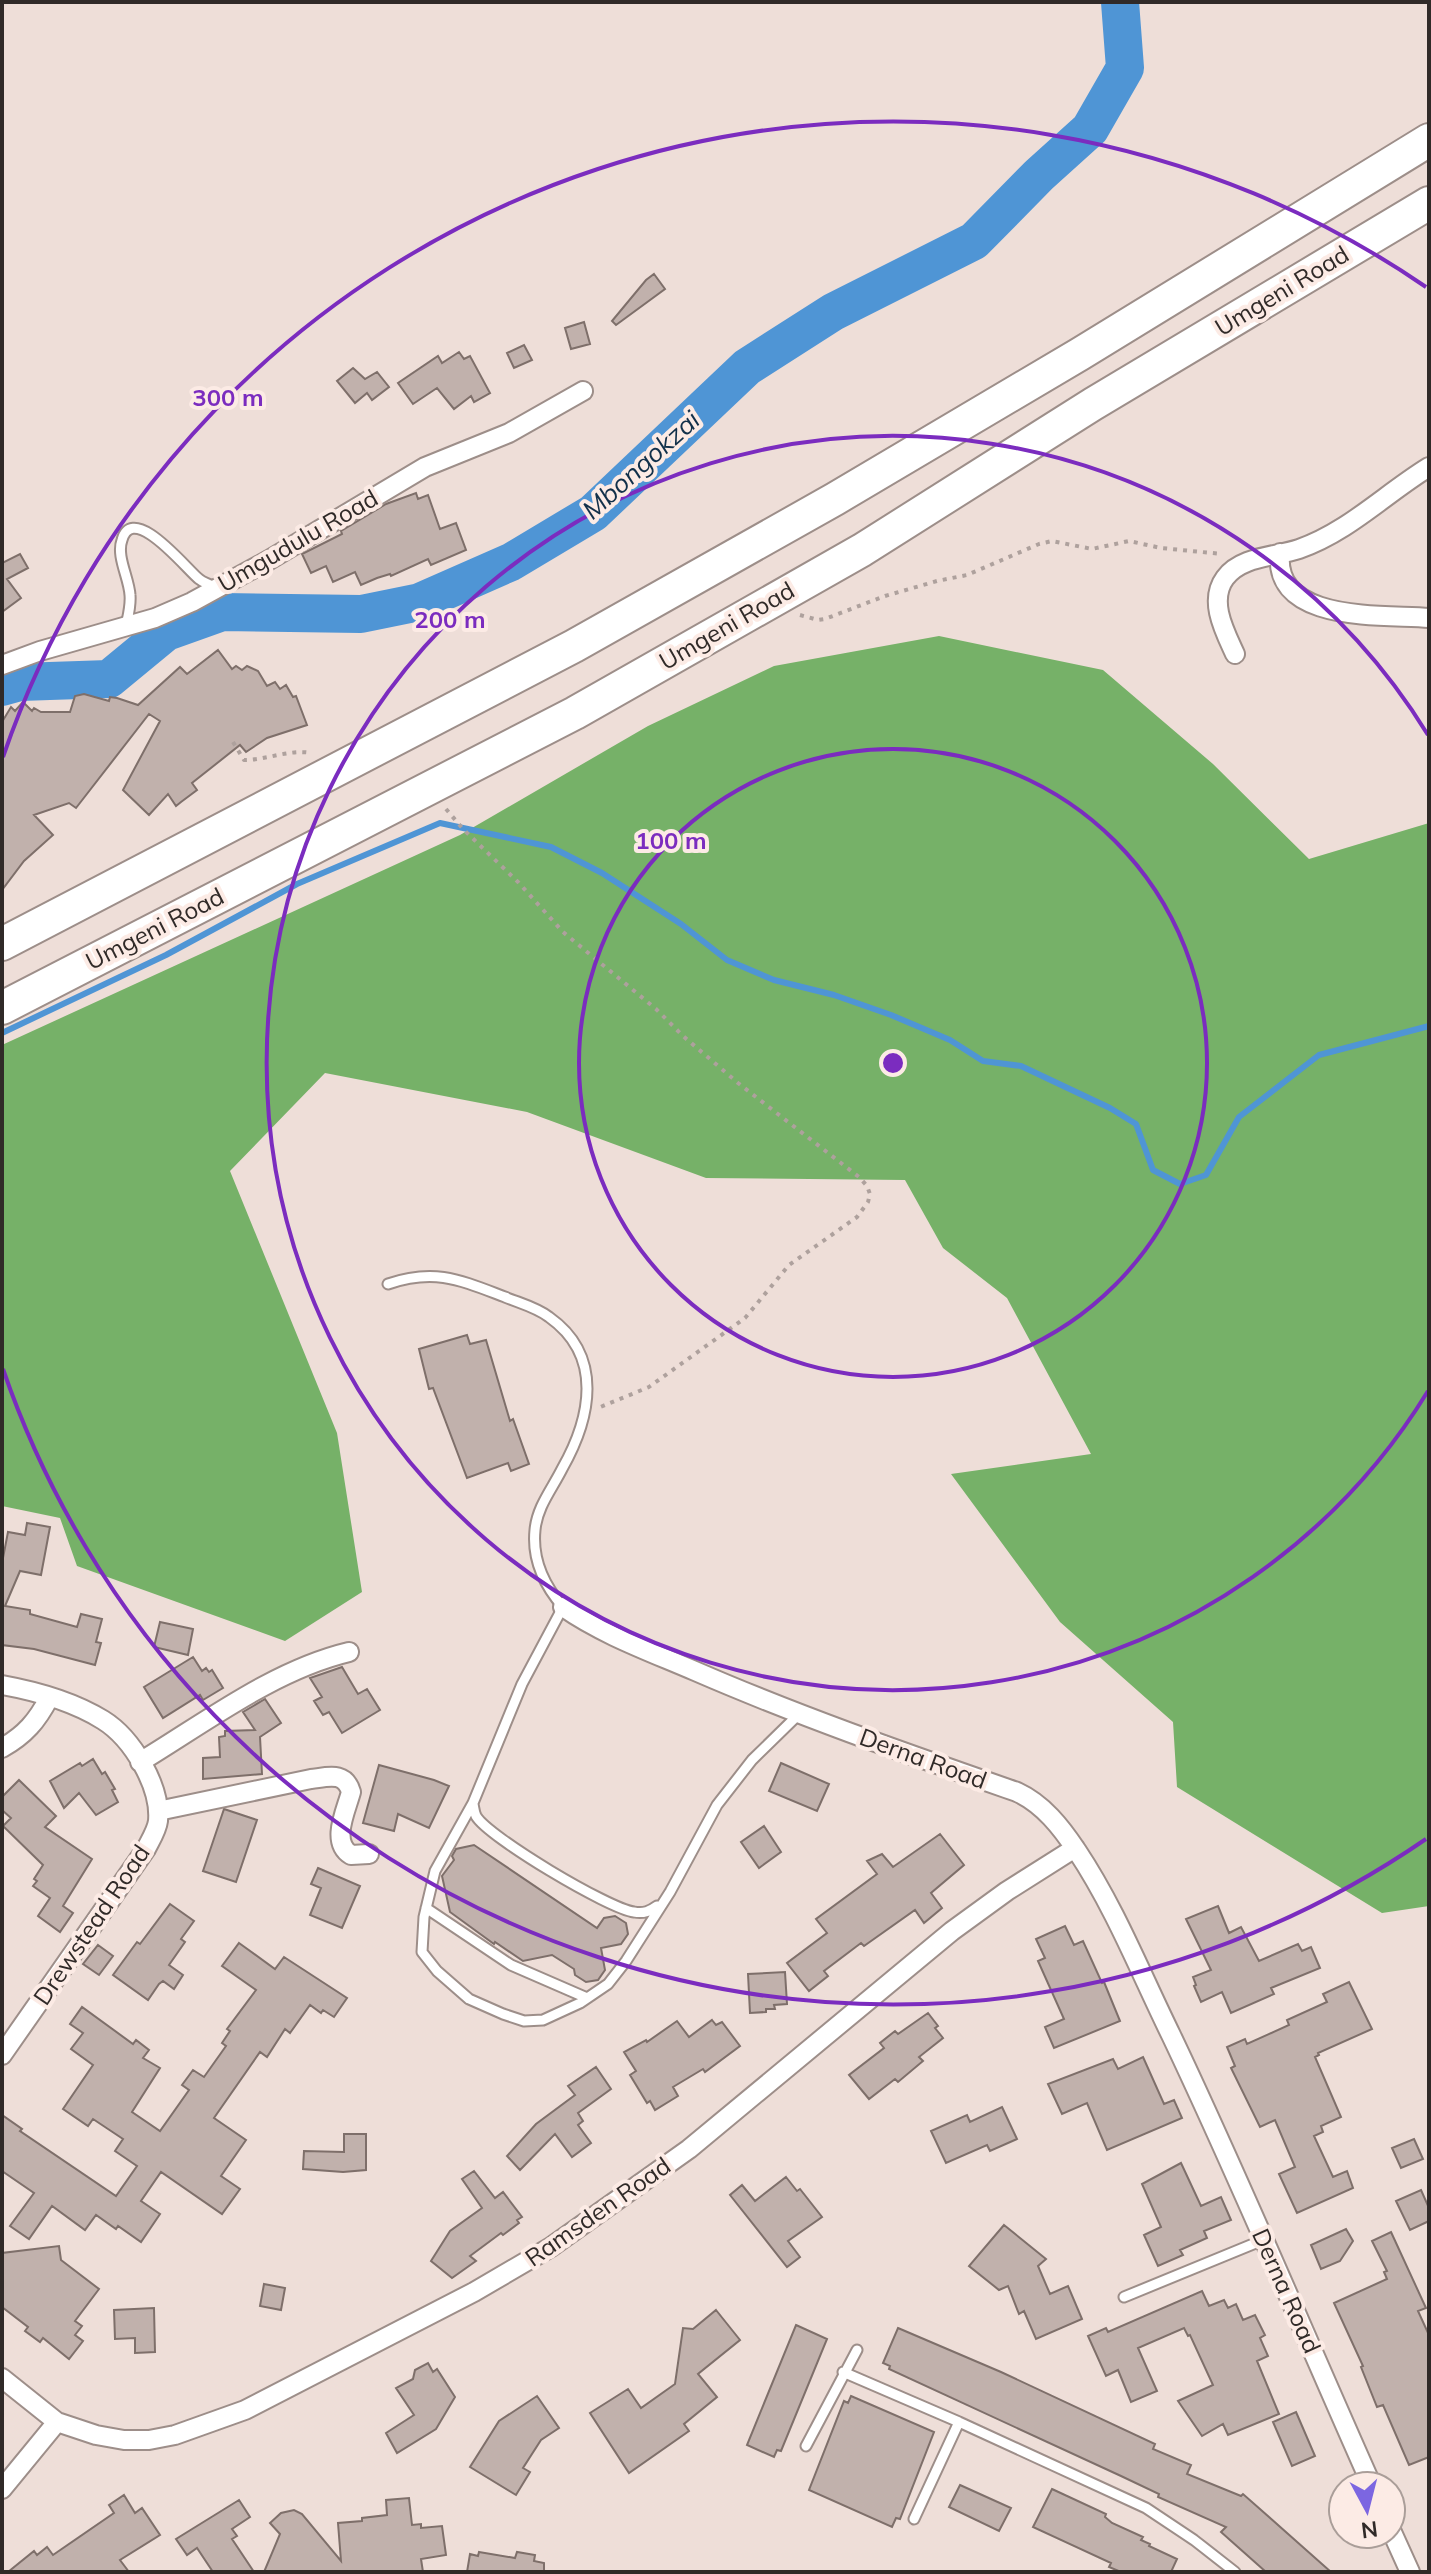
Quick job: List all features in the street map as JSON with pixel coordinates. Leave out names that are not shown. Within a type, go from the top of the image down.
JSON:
[{"type":"highway","points":[[2,944],[602,630],[835,499],[1429,140]]},
{"type":"highway","name":"Umgeni Road","points":[[2,1008],[575,713],[862,550],[1093,404],[1429,203]]},
{"type":"street","name":"Umgudulu Road","points":[[2,665],[155,618],[220,588],[425,467],[509,433],[583,391]]},
{"type":"street","points":[[1235,654],[1221,622],[1218,604],[1225,577],[1240,566],[1298,549],[1338,531],[1429,467]]},
{"type":"street","points":[[1280,553],[1280,568],[1285,579],[1298,596],[1315,607],[1362,614],[1429,618]]},
{"type":"street","name":"Derna Road","points":[[563,1607],[632,1644],[798,1715],[1032,1799],[1046,1812],[1075,1848],[1099,1887],[1160,2012],[1365,2470]]},
{"type":"street","points":[[140,1762],[283,1675],[349,1652]]},
{"type":"street","points":[[2,1685],[85,1710],[115,1728],[140,1762],[154,1791],[158,1811],[311,1779],[341,1777],[350,1786],[351,1792],[339,1838],[341,1846],[351,1855],[369,1854]]},
{"type":"street","points":[[2,1748],[28,1731],[49,1698]]},
{"type":"street","name":"Drewstead Road","points":[[2,2055],[146,1849],[158,1824],[158,1811]]},
{"type":"street","name":"Ramsden Road","points":[[57,2422],[96,2435],[124,2440],[149,2440],[175,2435],[245,2410],[474,2292],[551,2247],[689,2149],[952,1931],[1075,1848]]},
{"type":"street","points":[[2,2378],[57,2422],[2,2489]]},
{"type":"street","points":[[1399,2550],[1407,2570]]},
{"type":"lane","points":[[126,626],[131,597],[121,544],[124,534],[129,531],[139,529],[151,534],[201,580],[220,588]]},
{"type":"lane","name":"Derna Road","points":[[388,1284],[417,1275],[444,1277],[495,1294],[548,1316],[572,1338],[579,1350],[587,1378],[586,1412],[574,1445],[539,1511],[535,1528],[535,1549],[544,1580],[563,1607]]},
{"type":"lane","points":[[563,1607],[522,1684],[473,1803],[435,1871],[426,1908],[422,1952],[437,1971],[469,1999],[524,2021],[551,2017],[608,1984],[626,1961],[679,1875],[717,1805],[752,1760],[798,1715]]},
{"type":"lane","points":[[473,1803],[474,1814],[499,1837],[596,1898],[623,1910],[639,1913],[650,1911],[660,1904]]},
{"type":"lane","points":[[426,1908],[511,1965],[587,1998]]},
{"type":"lane","points":[[1124,2297],[1263,2240]]},
{"type":"lane","points":[[806,2446],[857,2350]]},
{"type":"lane","points":[[843,2372],[1146,2508],[1235,2572]]},
{"type":"lane","points":[[914,2519],[959,2422]]},
{"type":"path","points":[[791,613],[825,619],[885,596],[967,575],[1052,541],[1092,549],[1129,541],[1224,555]]},
{"type":"path","points":[[463,829],[518,882],[563,932],[656,1009],[738,1083],[859,1177],[870,1194],[857,1217],[789,1265],[745,1318],[649,1387],[586,1412]]},
{"type":"green space","points":[[939,636],[1103,670],[1213,764],[1309,859],[1429,823],[1429,1906],[1382,1913],[1177,1787],[1173,1722],[1060,1622],[951,1474],[1091,1454],[1007,1298],[943,1248],[905,1180],[706,1178],[527,1112],[325,1073],[230,1171],[337,1433],[362,1592],[285,1641],[77,1566],[60,1518],[2,1506],[2,1045],[460,835],[648,726],[774,666]]},
{"type":"building","points":[[654,274],[665,289],[616,325],[612,321]]},
{"type":"building","points":[[584,322],[590,344],[571,349],[565,328]]},
{"type":"building","points":[[524,345],[532,360],[514,368],[507,353]]},
{"type":"building","points":[[459,352],[464,359],[470,356],[490,393],[474,402],[471,396],[454,409],[437,388],[413,404],[398,383],[438,356],[442,363]]},
{"type":"building","points":[[353,368],[365,379],[377,372],[389,387],[372,400],[367,393],[355,403],[337,381]]},
{"type":"building","points":[[416,493],[418,499],[428,495],[440,529],[456,523],[466,550],[431,565],[428,559],[391,576],[361,585],[355,572],[333,582],[326,566],[311,573],[302,554],[342,534],[341,531],[386,504]]},
{"type":"building","points":[[20,554],[28,568],[7,579],[21,598],[2,612],[2,563]]},
{"type":"building","points":[[218,650],[232,669],[236,666],[242,670],[247,666],[258,671],[267,686],[275,682],[280,689],[286,685],[293,697],[296,696],[307,725],[267,738],[246,752],[240,745],[192,783],[197,790],[176,806],[168,794],[149,815],[123,790],[160,721],[149,714],[76,808],[69,803],[34,815],[53,835],[24,861],[2,890],[2,722],[11,707],[15,711],[23,702],[32,711],[34,708],[41,712],[70,712],[75,696],[84,694],[109,701],[110,697],[117,698],[138,705],[180,667],[187,674]]},
{"type":"building","points":[[467,1335],[470,1344],[486,1340],[510,1421],[513,1419],[529,1464],[511,1471],[508,1463],[467,1478],[433,1388],[429,1389],[419,1349]]},
{"type":"building","points":[[27,1523],[50,1527],[41,1575],[20,1571],[5,1606],[30,1610],[30,1614],[77,1627],[81,1614],[102,1619],[96,1642],[101,1643],[95,1665],[34,1649],[2,1645],[2,1563],[8,1532],[25,1535]]},
{"type":"building","points":[[160,1622],[193,1629],[188,1655],[154,1647]]},
{"type":"building","points":[[193,1657],[202,1671],[206,1668],[209,1672],[212,1670],[223,1688],[203,1700],[200,1695],[163,1718],[144,1687]]},
{"type":"building","points":[[342,1667],[358,1694],[367,1689],[380,1710],[342,1733],[329,1712],[323,1715],[314,1701],[322,1697],[310,1678]]},
{"type":"building","points":[[265,1699],[281,1723],[260,1737],[262,1774],[203,1779],[203,1758],[220,1757],[219,1737],[225,1736],[225,1731],[255,1730],[243,1712]]},
{"type":"building","points":[[93,1759],[115,1789],[112,1790],[118,1802],[96,1815],[79,1793],[64,1808],[50,1781]]},
{"type":"building","points":[[781,1763],[829,1784],[817,1811],[769,1791]]},
{"type":"building","points":[[379,1765],[449,1786],[429,1828],[398,1814],[394,1831],[363,1823]]},
{"type":"building","points":[[19,1780],[56,1816],[45,1827],[92,1859],[63,1906],[73,1913],[60,1932],[38,1916],[50,1898],[33,1886],[43,1865],[3,1826],[11,1818],[2,1810],[2,1797]]},
{"type":"building","points":[[224,1809],[257,1820],[236,1882],[203,1871]]},
{"type":"building","points":[[764,1826],[781,1852],[759,1868],[741,1842]]},
{"type":"building","points":[[940,1834],[964,1865],[931,1893],[942,1908],[924,1923],[915,1910],[864,1946],[861,1943],[824,1971],[828,1976],[809,1991],[787,1963],[827,1933],[816,1919],[877,1874],[867,1861],[882,1854],[893,1867]]},
{"type":"building","points":[[474,1845],[597,1928],[604,1918],[615,1916],[626,1923],[628,1934],[621,1944],[601,1948],[605,1970],[598,1980],[586,1982],[575,1975],[574,1969],[552,1955],[523,1961],[450,1912],[442,1876],[454,1860],[452,1856],[456,1849]]},
{"type":"building","points":[[318,1868],[360,1886],[342,1928],[310,1915],[321,1888],[311,1884]]},
{"type":"building","points":[[170,1904],[194,1921],[181,1939],[185,1942],[169,1965],[183,1975],[174,1989],[163,1981],[148,2000],[113,1975]]},
{"type":"building","points":[[1218,1906],[1229,1933],[1241,1927],[1259,1961],[1298,1944],[1302,1951],[1311,1947],[1320,1968],[1271,1988],[1274,1994],[1231,2013],[1222,1992],[1201,2002],[1193,1977],[1211,1970],[1186,1919]]},
{"type":"building","points":[[1065,1926],[1074,1945],[1083,1941],[1120,2021],[1054,2048],[1045,2027],[1064,2019],[1038,1961],[1045,1958],[1036,1939]]},
{"type":"building","points":[[239,1943],[275,1969],[284,1957],[347,1998],[334,2017],[310,2005],[290,2033],[285,2029],[267,2057],[260,2052],[214,2118],[246,2140],[221,2176],[240,2189],[222,2214],[161,2172],[141,2201],[160,2214],[141,2242],[96,2215],[85,2230],[52,2206],[29,2239],[10,2226],[34,2193],[2,2171],[2,2115],[22,2129],[20,2131],[116,2196],[137,2166],[115,2151],[123,2139],[93,2119],[88,2126],[63,2109],[93,2065],[71,2049],[83,2033],[70,2024],[82,2007],[133,2044],[136,2040],[149,2050],[143,2058],[160,2068],[132,2112],[160,2131],[189,2090],[182,2085],[193,2070],[204,2077],[226,2046],[222,2043],[230,2031],[227,2029],[256,1990],[222,1966]]},
{"type":"building","points":[[98,1945],[113,1956],[99,1975],[83,1964]]},
{"type":"building","points":[[785,1972],[787,2004],[774,2005],[775,2009],[766,2009],[766,2012],[750,2013],[748,1974]]},
{"type":"building","points":[[1349,1982],[1372,2029],[1315,2057],[1341,2117],[1321,2126],[1323,2132],[1314,2136],[1333,2177],[1347,2171],[1353,2188],[1297,2213],[1279,2174],[1295,2167],[1275,2120],[1260,2127],[1231,2068],[1235,2066],[1227,2047],[1245,2039],[1247,2044],[1289,2025],[1287,2020],[1327,2002],[1323,1994]]},
{"type":"building","points":[[928,2013],[943,2038],[919,2057],[923,2061],[898,2082],[895,2079],[869,2099],[849,2075],[884,2048],[880,2043],[895,2031],[898,2034]]},
{"type":"building","points":[[712,2020],[716,2025],[722,2022],[740,2046],[705,2072],[703,2069],[673,2087],[678,2096],[655,2110],[650,2101],[647,2103],[630,2075],[636,2071],[624,2052],[647,2042],[677,2021],[689,2037]]},
{"type":"building","points":[[1143,2057],[1164,2104],[1174,2100],[1182,2118],[1107,2150],[1087,2103],[1062,2114],[1048,2084],[1113,2059],[1118,2069]]},
{"type":"building","points":[[596,2067],[611,2089],[578,2113],[583,2121],[578,2125],[591,2143],[572,2157],[555,2134],[520,2170],[507,2156],[536,2124],[575,2095],[568,2086]]},
{"type":"building","points":[[1002,2107],[1017,2139],[990,2151],[987,2145],[946,2163],[931,2131],[967,2115],[970,2122]]},
{"type":"building","points":[[344,2134],[366,2134],[366,2170],[303,2169],[304,2151],[344,2152]]},
{"type":"building","points":[[1414,2139],[1423,2159],[1401,2168],[1392,2148]]},
{"type":"building","points":[[1181,2163],[1201,2206],[1221,2197],[1231,2220],[1204,2231],[1207,2238],[1180,2250],[1183,2255],[1158,2266],[1144,2235],[1161,2227],[1142,2184]]},
{"type":"building","points":[[474,2171],[495,2198],[503,2192],[522,2217],[503,2235],[501,2233],[470,2256],[476,2261],[452,2278],[431,2261],[450,2231],[482,2208],[462,2179]]},
{"type":"building","points":[[786,2177],[822,2217],[788,2241],[800,2257],[787,2267],[730,2195],[742,2185],[755,2201]]},
{"type":"building","points":[[1421,2190],[1429,2208],[1429,2221],[1410,2230],[1396,2201]]},
{"type":"building","points":[[1004,2225],[1046,2259],[1038,2266],[1050,2294],[1068,2286],[1082,2319],[1036,2339],[1024,2311],[1019,2314],[1008,2286],[999,2290],[969,2266]]},
{"type":"building","points":[[1346,2229],[1353,2241],[1340,2261],[1321,2269],[1311,2245]]},
{"type":"building","points":[[1391,2232],[1426,2308],[1418,2311],[1429,2335],[1429,2457],[1409,2465],[1383,2405],[1377,2407],[1363,2366],[1334,2303],[1387,2279],[1384,2272],[1387,2271],[1372,2241]]},
{"type":"building","points":[[59,2246],[61,2260],[99,2289],[75,2321],[82,2326],[75,2335],[83,2341],[69,2359],[43,2338],[40,2342],[25,2331],[28,2327],[2,2307],[2,2253]]},
{"type":"building","points":[[264,2284],[285,2288],[281,2310],[260,2306]]},
{"type":"building","points":[[1202,2291],[1209,2306],[1224,2300],[1228,2308],[1236,2304],[1243,2320],[1255,2315],[1265,2335],[1260,2338],[1268,2356],[1257,2361],[1279,2414],[1228,2435],[1223,2424],[1202,2436],[1178,2401],[1213,2385],[1184,2328],[1138,2348],[1157,2391],[1131,2402],[1118,2370],[1106,2376],[1088,2336],[1106,2328],[1108,2332]]},
{"type":"building","points":[[154,2308],[155,2352],[135,2353],[135,2338],[115,2339],[114,2310]]},
{"type":"building","points":[[716,2310],[740,2340],[698,2374],[717,2397],[684,2424],[689,2431],[629,2473],[590,2413],[628,2389],[641,2408],[675,2384],[683,2328],[693,2329]]},
{"type":"building","points":[[796,2325],[827,2339],[781,2451],[777,2450],[774,2457],[747,2445]]},
{"type":"building","points":[[898,2328],[1155,2444],[1153,2449],[1191,2465],[1187,2474],[1241,2496],[1243,2494],[1331,2572],[1266,2572],[1221,2532],[1226,2527],[889,2369],[890,2366],[883,2363]]},
{"type":"building","points":[[428,2363],[433,2372],[437,2369],[455,2397],[436,2429],[397,2453],[386,2433],[414,2415],[396,2388],[413,2379],[415,2370]]},
{"type":"building","points":[[537,2396],[559,2428],[541,2440],[523,2468],[530,2472],[516,2495],[470,2467],[499,2421]]},
{"type":"building","points":[[851,2396],[934,2432],[900,2519],[896,2518],[892,2527],[809,2490],[844,2401],[848,2403]]},
{"type":"building","points":[[1296,2412],[1315,2456],[1292,2466],[1273,2422]]},
{"type":"building","points":[[960,2485],[1011,2508],[999,2531],[949,2507]]},
{"type":"building","points":[[1052,2489],[1106,2514],[1105,2517],[1112,2523],[1143,2537],[1141,2540],[1149,2546],[1177,2559],[1171,2572],[1121,2572],[1109,2567],[1111,2563],[1033,2527]]},
{"type":"building","points":[[124,2495],[135,2513],[142,2508],[160,2535],[120,2560],[129,2572],[8,2572],[34,2551],[37,2555],[47,2547],[53,2555],[114,2513],[109,2505]]},
{"type":"building","points":[[409,2498],[412,2525],[421,2524],[421,2528],[442,2526],[446,2555],[421,2559],[423,2572],[264,2572],[280,2534],[270,2523],[281,2513],[294,2510],[302,2514],[341,2561],[338,2523],[387,2515],[386,2500]]},
{"type":"building","points":[[239,2500],[250,2517],[232,2529],[237,2536],[232,2539],[254,2572],[213,2572],[197,2548],[187,2555],[176,2539]]},
{"type":"building","points":[[479,2552],[515,2558],[517,2552],[535,2555],[534,2561],[544,2563],[544,2572],[467,2572],[470,2554],[478,2556]]},
{"type":"waterway","name":"Mbongokzai","points":[[2,687],[20,682],[109,679],[166,632],[222,612],[361,614],[420,602],[511,562],[593,513],[747,367],[833,312],[974,241],[1090,129],[1125,68],[1120,2]]},
{"type":"waterway","points":[[2,1033],[166,955],[297,884],[440,823],[551,847],[602,873],[681,924],[727,960],[774,980],[834,995],[891,1015],[950,1040],[983,1061],[1021,1066],[1110,1108],[1136,1124],[1153,1170],[1180,1184],[1206,1175],[1239,1117],[1319,1055],[1429,1026]]}]
